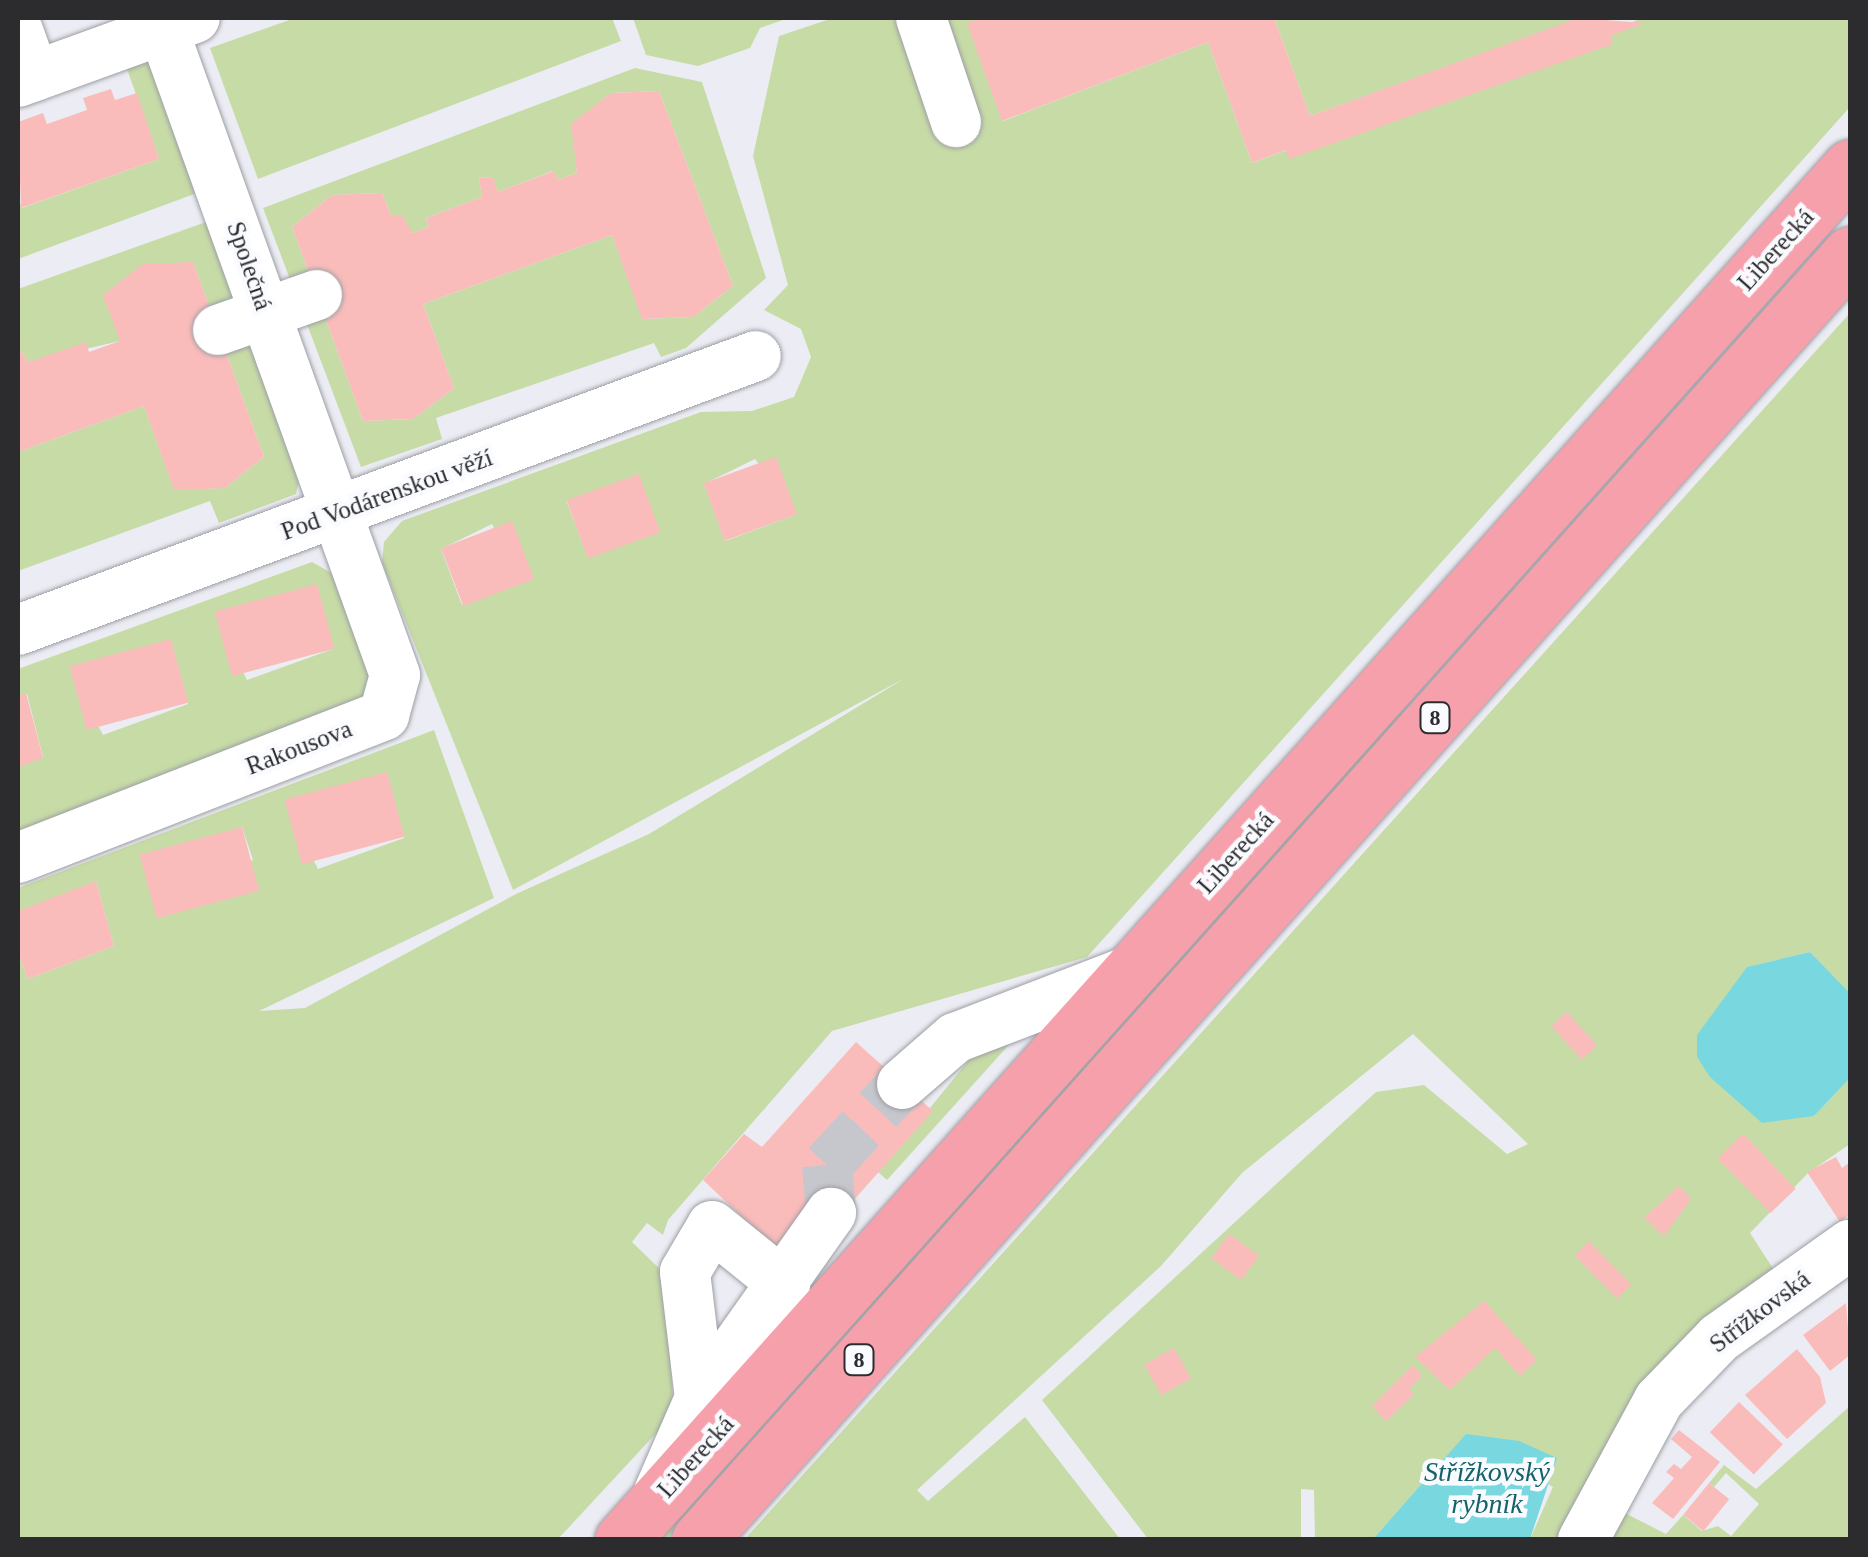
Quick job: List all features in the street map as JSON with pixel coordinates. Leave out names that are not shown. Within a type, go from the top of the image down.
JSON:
[{"type":"highway","name":"Liberecká","points":[[638,1522],[1850,167]]},
{"type":"highway","name":"8","points":[[698,1540],[1850,254]]},
{"type":"street","points":[[921,18],[956,122]]},
{"type":"street","points":[[23,63],[172,21]]},
{"type":"street","name":"Společná","points":[[172,21],[266,313],[339,514]]},
{"type":"street","points":[[218,330],[317,294]]},
{"type":"street","name":"Pod Vodárenskou věží","points":[[18,630],[756,356]]},
{"type":"street","name":"Rakousova","points":[[18,858],[384,715],[395,675],[339,514]]},
{"type":"street","points":[[902,1084],[955,1038],[1132,970]]},
{"type":"street","points":[[638,1522],[700,1398],[785,1285],[831,1213]]},
{"type":"street","points":[[700,1398],[685,1272],[712,1226],[785,1285]]},
{"type":"street","name":"Střížkovská","points":[[1583,1540],[1660,1400],[1719,1338],[1850,1245]]},
{"type":"green space","points":[[295,18],[612,18],[621,41],[258,179],[210,48]]},
{"type":"green space","points":[[633,18],[789,18],[760,28],[750,48],[698,66],[646,55]]},
{"type":"green space","points":[[833,18],[983,18],[968,24],[1003,121],[1208,42],[1252,163],[1643,18],[1850,18],[1850,107],[1087,957],[832,1031],[668,1220],[663,1235],[647,1223],[632,1242],[665,1274],[674,1414],[558,1539],[18,1539],[18,953],[28,979],[114,946],[96,881],[30,912],[18,911],[18,888],[434,730],[494,898],[259,1011],[305,1008],[516,894],[649,834],[905,678],[513,890],[382,563],[384,542],[402,521],[701,412],[752,411],[794,397],[811,357],[801,329],[764,310],[788,285],[753,156],[779,36]],"holes":[[[755,459],[797,514],[725,541],[704,484]],[[639,474],[588,558],[567,502]],[[492,524],[494,528],[462,605],[441,549]],[[387,773],[404,838],[318,869],[288,809]],[[242,827],[253,860],[155,896],[143,864]]]},
{"type":"green space","points":[[1274,18],[1578,18],[1578,19],[1310,116]]},
{"type":"green space","points":[[151,61],[197,193],[18,259],[18,197],[22,208],[159,159],[127,69]]},
{"type":"green space","points":[[635,68],[702,82],[766,278],[686,348],[661,357],[654,343],[436,418],[442,439],[361,467],[263,208]],"holes":[[[659,91],[733,286],[693,317],[643,319],[612,235],[423,304],[454,388],[413,419],[363,421],[292,227],[332,195],[382,193],[391,215],[412,233],[429,227],[426,218],[482,197],[479,178],[492,177],[498,192],[553,171],[558,180],[577,173],[572,124],[611,93]]]},
{"type":"green space","points":[[206,222],[299,481],[296,494],[219,523],[210,501],[18,571],[18,452],[144,406],[174,489],[225,488],[264,457],[193,262],[120,341],[29,362],[18,348],[18,289]]},
{"type":"green space","points":[[1850,313],[1850,993],[1810,952],[1748,967],[1736,987],[1814,1116],[1850,1078],[1850,1144],[1808,1173],[1750,1233],[1776,1273],[1618,1423],[1556,1539],[1530,1539],[1553,1487],[1467,1434],[1373,1539],[1315,1539],[1314,1490],[1301,1489],[1301,1539],[1148,1539],[1042,1400],[1376,1092],[1424,1085],[1507,1154],[1528,1144],[1413,1034],[1242,1173],[1161,1266],[917,1490],[928,1501],[1025,1417],[1120,1539],[744,1540]]},
{"type":"green space","points":[[312,562],[337,576],[372,656],[369,697],[18,837],[18,767],[43,757],[27,694],[18,696],[18,669]],"holes":[[[317,585],[333,649],[247,680],[218,621]],[[171,640],[188,704],[103,735],[73,676]]]},
{"type":"green space","points":[[1393,710],[1408,718],[668,1539],[648,1540]]},
{"type":"green space","points":[[1016,1037],[887,1180],[878,1172],[981,1045]]},
{"type":"green space","points":[[1850,1406],[1850,1539],[1600,1540],[1617,1509],[1666,1534],[1683,1515],[1702,1531],[1718,1526],[1731,1536],[1759,1504],[1726,1473],[1714,1487],[1709,1483],[1724,1465],[1756,1489]]},
{"type":"water","points":[[1810,952],[1850,993],[1850,1078],[1814,1116],[1762,1123],[1710,1077],[1697,1057],[1697,1035],[1747,967]]},
{"type":"water","name":"Střížkovský rybník","points":[[1466,1434],[1519,1441],[1557,1458],[1530,1539],[1373,1539]]},
{"type":"building","points":[[983,18],[1274,18],[1310,116],[1578,18],[1645,23],[1610,36],[1613,44],[1289,159],[1286,150],[1252,163],[1208,42],[1002,121],[967,23]]},
{"type":"building","points":[[111,89],[115,100],[137,93],[159,159],[21,208],[18,122],[43,113],[47,124],[87,110],[83,98]]},
{"type":"building","points":[[659,91],[733,286],[693,317],[642,319],[612,235],[453,293],[423,304],[454,388],[413,419],[363,421],[292,227],[332,195],[382,193],[391,215],[403,216],[412,233],[429,227],[426,218],[482,197],[479,178],[493,177],[498,192],[554,171],[558,180],[577,173],[571,124],[611,93]]},
{"type":"building","points":[[193,262],[264,457],[225,488],[174,490],[144,406],[18,452],[18,348],[29,362],[86,342],[89,352],[120,341],[103,295],[143,264]]},
{"type":"building","points":[[776,457],[797,514],[725,541],[704,483]]},
{"type":"building","points":[[639,474],[660,532],[588,559],[567,500]]},
{"type":"building","points":[[512,521],[534,579],[463,606],[441,548]]},
{"type":"building","points":[[317,584],[334,649],[232,676],[215,611]]},
{"type":"building","points":[[171,639],[188,703],[87,730],[70,666]]},
{"type":"building","points":[[26,693],[43,758],[18,767],[18,696]]},
{"type":"building","points":[[387,772],[404,837],[302,864],[285,799]]},
{"type":"building","points":[[242,827],[259,891],[157,918],[140,854]]},
{"type":"building","points":[[96,881],[114,946],[28,979],[18,953],[18,911]]},
{"type":"building","points":[[1567,1012],[1597,1045],[1582,1059],[1551,1026]]},
{"type":"building","points":[[856,1042],[933,1111],[837,1219],[779,1252],[703,1180],[744,1134],[762,1147]]},
{"type":"building","points":[[1743,1134],[1796,1189],[1771,1213],[1718,1158]]},
{"type":"building","points":[[1836,1157],[1842,1168],[1850,1162],[1850,1214],[1840,1222],[1807,1172]]},
{"type":"building","points":[[1679,1186],[1691,1199],[1664,1236],[1644,1218]]},
{"type":"building","points":[[1229,1234],[1259,1256],[1241,1280],[1211,1258]]},
{"type":"building","points":[[1589,1241],[1631,1285],[1617,1299],[1575,1255]]},
{"type":"building","points":[[1484,1301],[1537,1360],[1520,1376],[1495,1348],[1450,1390],[1415,1357]]},
{"type":"building","points":[[1846,1303],[1850,1355],[1830,1371],[1803,1335]]},
{"type":"building","points":[[1174,1348],[1191,1379],[1161,1395],[1144,1364]]},
{"type":"building","points":[[1797,1349],[1820,1377],[1826,1403],[1787,1439],[1745,1395]]},
{"type":"building","points":[[1413,1365],[1422,1376],[1409,1389],[1414,1394],[1386,1421],[1372,1406]]},
{"type":"building","points":[[1739,1402],[1783,1444],[1754,1475],[1710,1432]]},
{"type":"building","points":[[1679,1430],[1720,1462],[1673,1519],[1652,1503],[1674,1478],[1666,1472],[1674,1464],[1681,1469],[1692,1457],[1671,1439]]},
{"type":"building","points":[[1709,1483],[1729,1499],[1703,1531],[1683,1515]]},
{"type":"tunnel","points":[[831,1213],[827,1165],[902,1084]]}]
